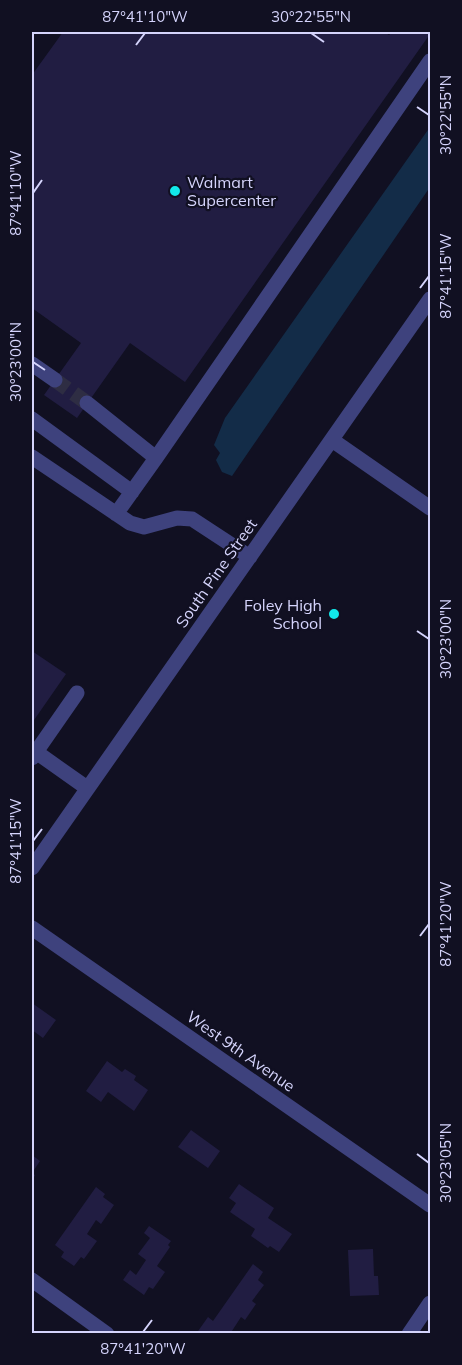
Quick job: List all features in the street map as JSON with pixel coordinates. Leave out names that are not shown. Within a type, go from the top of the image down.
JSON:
[{"type":"street","points":[[116,514],[430,61]]},
{"type":"street","name":"South Pine Street","points":[[32,868],[430,299]]},
{"type":"street","points":[[32,364],[55,380]]},
{"type":"street","points":[[87,403],[156,458]]},
{"type":"street","points":[[32,419],[132,492]]},
{"type":"street","points":[[332,440],[430,508]]},
{"type":"street","points":[[32,457],[130,523],[144,528],[177,518],[192,519],[250,557]]},
{"type":"street","points":[[77,693],[34,755],[87,788]]},
{"type":"street","name":"West 9th Avenue","points":[[32,928],[430,1205]]},
{"type":"street","points":[[32,1280],[107,1334]]},
{"type":"street","points":[[409,1334],[430,1303]]},
{"type":"water","points":[[430,127],[430,187],[232,476],[222,472],[216,460],[220,453],[214,445],[225,418]]},
{"type":"building","name":"Walmart Supercenter","points":[[63,32],[384,32],[389,35],[392,32],[430,32],[185,382],[130,343],[77,418],[44,395],[81,343],[32,308],[32,75]]},
{"type":"building","points":[[32,651],[66,674],[32,723]]},
{"type":"building","points":[[32,1003],[56,1020],[43,1038],[32,1030]]},
{"type":"building","points":[[107,1061],[122,1072],[125,1069],[136,1076],[134,1080],[148,1090],[134,1111],[108,1092],[101,1102],[86,1091]]},
{"type":"building","points":[[191,1130],[220,1151],[208,1168],[178,1147]]},
{"type":"building","points":[[32,1155],[40,1161],[32,1173]]},
{"type":"building","points":[[239,1184],[274,1208],[268,1218],[292,1234],[279,1252],[270,1246],[268,1248],[251,1236],[255,1229],[230,1212],[236,1203],[229,1198]]},
{"type":"building","points":[[96,1187],[105,1194],[103,1197],[114,1205],[101,1224],[96,1220],[87,1234],[97,1241],[84,1259],[81,1257],[74,1266],[61,1257],[64,1252],[55,1245]]},
{"type":"building","points":[[149,1226],[171,1241],[168,1245],[170,1247],[157,1266],[165,1272],[153,1289],[149,1287],[144,1295],[123,1280],[130,1270],[136,1275],[146,1260],[138,1254],[150,1238],[144,1233]]},
{"type":"building","points":[[373,1249],[374,1276],[378,1276],[379,1295],[350,1296],[348,1250]]},
{"type":"building","points":[[253,1264],[263,1272],[258,1280],[264,1285],[252,1301],[256,1304],[245,1320],[241,1317],[230,1334],[226,1332],[225,1334],[196,1334],[208,1317],[213,1321]]},
{"type":"tunnel","points":[[55,380],[87,403]]},
{"type":"place","name":"Walmart Supercenter","points":[[175,191]]},
{"type":"place","name":"Foley High School","points":[[334,614]]}]
